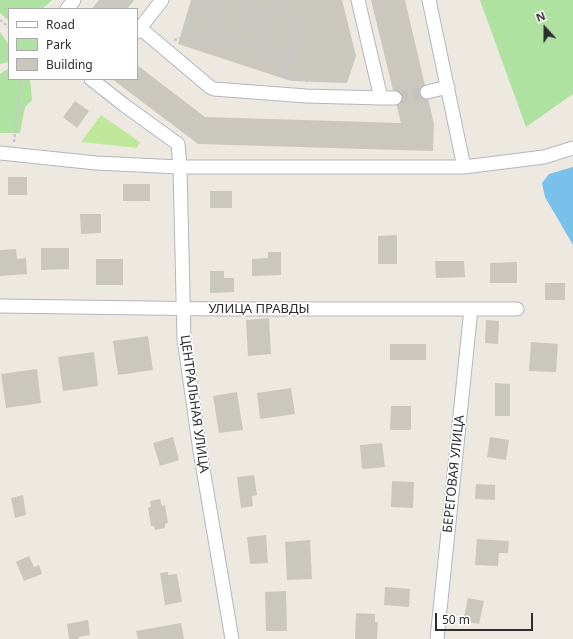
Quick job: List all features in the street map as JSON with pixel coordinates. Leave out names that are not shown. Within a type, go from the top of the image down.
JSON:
[{"type":"street","points":[[68,8],[74,0]]},
{"type":"street","points":[[162,0],[139,30],[214,89],[306,96],[395,98]]},
{"type":"street","points":[[358,0],[381,98]]},
{"type":"street","points":[[429,0],[464,167]]},
{"type":"street","name":"ЦЕНТРАЛЬНАЯ УЛИЦА","points":[[97,81],[124,105],[178,144],[180,167],[182,308],[184,339],[200,451],[232,639]]},
{"type":"street","points":[[427,92],[448,87]]},
{"type":"street","points":[[7,154],[96,163],[180,167],[464,167],[544,157],[573,148]]},
{"type":"street","name":"УЛИЦА ПРАВДЫ","points":[[0,306],[517,309]]},
{"type":"street","name":"БЕРЕГОВАЯ УЛИЦА","points":[[437,639],[471,309]]},
{"type":"path","points":[[195,0],[181,39],[205,29],[233,38],[248,47],[253,46],[264,48],[284,55],[288,61]]},
{"type":"path","points":[[216,0],[211,2],[211,4],[225,35]]},
{"type":"path","points":[[245,0],[264,48]]},
{"type":"path","points":[[281,8],[283,0]]},
{"type":"path","points":[[252,16],[281,8]]},
{"type":"path","points":[[281,8],[288,13],[298,34],[284,74],[286,77],[307,78],[307,82]]},
{"type":"path","points":[[0,20],[8,26]]},
{"type":"path","points":[[7,154],[21,80]]},
{"type":"green space","points":[[0,0],[52,0],[43,8],[8,8],[8,20],[0,13]]},
{"type":"green space","points":[[480,0],[573,0],[573,94],[526,127]]},
{"type":"green space","points":[[0,32],[8,44],[8,62],[0,64]]},
{"type":"green space","points":[[8,69],[8,80],[30,80],[32,100],[25,107],[20,133],[0,133],[0,74]]},
{"type":"green space","points":[[101,115],[140,142],[137,148],[81,142]]},
{"type":"water","points":[[573,167],[573,245],[545,197],[542,183],[549,174]]},
{"type":"building","points":[[99,0],[134,0],[128,8],[93,8]]},
{"type":"building","points":[[191,0],[342,0],[356,56],[347,83],[291,81],[178,44]]},
{"type":"building","points":[[371,0],[405,0],[434,124],[433,151],[198,144],[113,80],[138,80],[138,66],[205,117],[401,123]]},
{"type":"building","points":[[75,101],[89,111],[77,128],[63,117]]},
{"type":"building","points":[[8,177],[27,177],[27,195],[8,195]]},
{"type":"building","points":[[123,184],[150,184],[150,201],[123,201]]},
{"type":"building","points":[[210,191],[232,191],[232,208],[210,208]]},
{"type":"building","points":[[80,214],[101,214],[101,233],[81,234]]},
{"type":"building","points":[[397,235],[397,264],[378,264],[378,236]]},
{"type":"building","points":[[41,248],[69,248],[69,269],[41,270]]},
{"type":"building","points":[[16,249],[17,259],[26,258],[27,274],[0,276],[0,250]]},
{"type":"building","points":[[268,252],[281,252],[281,275],[252,276],[252,259],[268,258]]},
{"type":"building","points":[[96,259],[123,259],[123,285],[96,285]]},
{"type":"building","points":[[435,261],[464,261],[465,277],[436,278]]},
{"type":"building","points":[[517,262],[517,283],[490,283],[490,263]]},
{"type":"building","points":[[210,271],[224,271],[224,278],[234,278],[234,292],[210,293]]},
{"type":"building","points":[[545,283],[565,283],[565,300],[545,300]]},
{"type":"building","points":[[269,318],[271,354],[248,356],[246,320]]},
{"type":"building","points":[[486,320],[499,321],[498,344],[485,343]]},
{"type":"building","points":[[148,336],[153,370],[118,375],[113,341]]},
{"type":"building","points":[[531,342],[558,344],[556,372],[529,371]]},
{"type":"building","points":[[390,344],[426,344],[426,360],[390,360]]},
{"type":"building","points":[[94,352],[98,386],[63,391],[58,357]]},
{"type":"building","points":[[37,369],[41,403],[6,408],[1,374]]},
{"type":"building","points":[[495,383],[510,384],[510,416],[495,416]]},
{"type":"building","points":[[291,388],[295,414],[260,419],[257,393]]},
{"type":"building","points":[[237,392],[243,430],[219,433],[213,396]]},
{"type":"building","points":[[391,406],[411,406],[411,430],[390,430]]},
{"type":"building","points":[[173,437],[179,460],[160,466],[153,443]]},
{"type":"building","points":[[490,437],[509,440],[506,460],[487,457]]},
{"type":"building","points":[[382,443],[385,467],[362,469],[360,445]]},
{"type":"building","points":[[254,475],[257,495],[252,496],[253,506],[241,508],[237,477]]},
{"type":"building","points":[[392,481],[414,482],[413,508],[391,507]]},
{"type":"building","points":[[476,484],[495,485],[495,500],[475,499]]},
{"type":"building","points":[[23,495],[26,515],[15,518],[11,498]]},
{"type":"building","points":[[160,499],[162,506],[165,505],[168,523],[165,524],[165,528],[155,530],[154,526],[151,526],[148,508],[151,507],[150,501]]},
{"type":"building","points":[[266,535],[268,563],[250,564],[247,537]]},
{"type":"building","points":[[477,539],[509,541],[508,553],[499,553],[498,566],[475,565]]},
{"type":"building","points":[[310,540],[312,579],[287,580],[285,542]]},
{"type":"building","points":[[29,556],[34,567],[39,565],[42,574],[24,581],[16,562]]},
{"type":"building","points":[[168,572],[168,575],[177,574],[182,602],[165,605],[160,573]]},
{"type":"building","points":[[385,587],[410,589],[409,607],[384,605]]},
{"type":"building","points":[[286,591],[287,631],[266,631],[265,592]]},
{"type":"building","points":[[468,598],[484,601],[479,624],[463,621]]},
{"type":"building","points":[[356,613],[375,614],[375,622],[378,622],[377,639],[355,639]]},
{"type":"building","points":[[88,620],[90,635],[78,637],[79,639],[69,639],[67,624]]},
{"type":"building","points":[[181,623],[184,639],[138,639],[136,631]]},
{"type":"tunnel","points":[[395,98],[427,92]]}]
